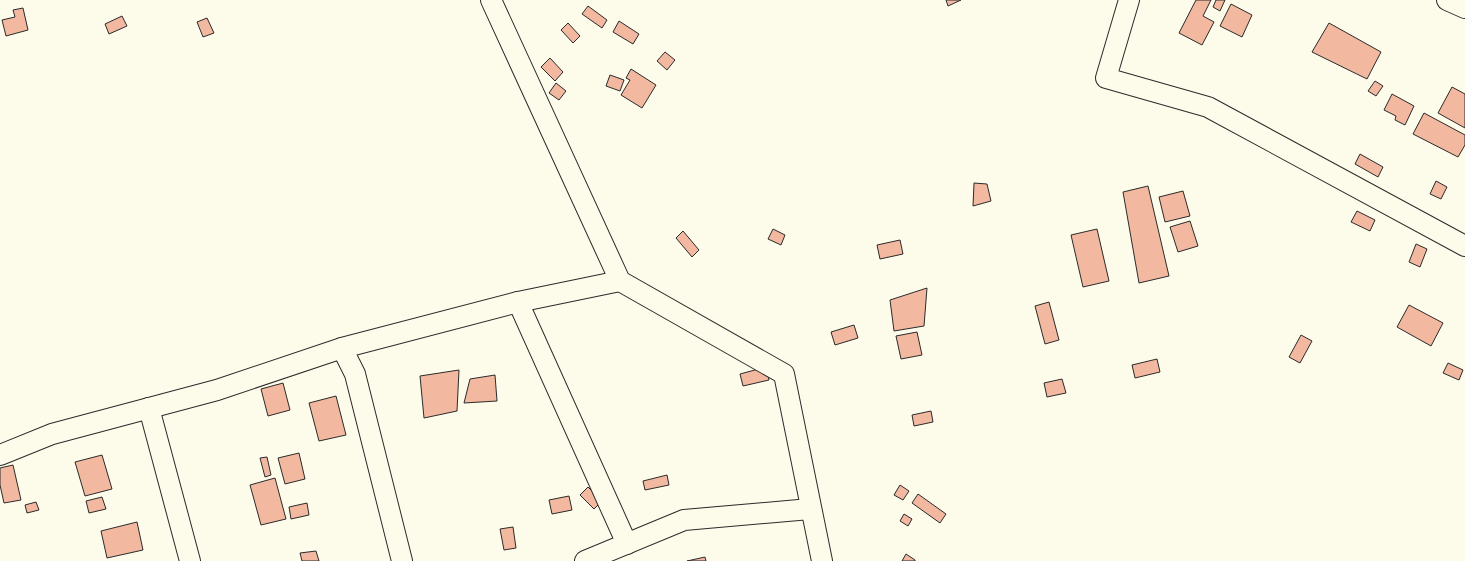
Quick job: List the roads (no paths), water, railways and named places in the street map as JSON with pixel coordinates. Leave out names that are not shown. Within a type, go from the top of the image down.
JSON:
[{"type":"street","points":[[491,0],[620,281],[784,374],[810,509],[822,561]]},
{"type":"street","points":[[1129,0],[1106,78],[1208,106],[1465,246]]},
{"type":"street","points":[[1447,0],[1465,8]]},
{"type":"street","points":[[0,455],[52,434],[216,390],[342,348],[518,302],[620,281]]},
{"type":"street","points":[[518,302],[627,544]]},
{"type":"street","points":[[342,348],[355,374],[402,561]]},
{"type":"street","points":[[149,408],[190,561]]},
{"type":"street","points":[[585,561],[684,520],[810,509]]}]
